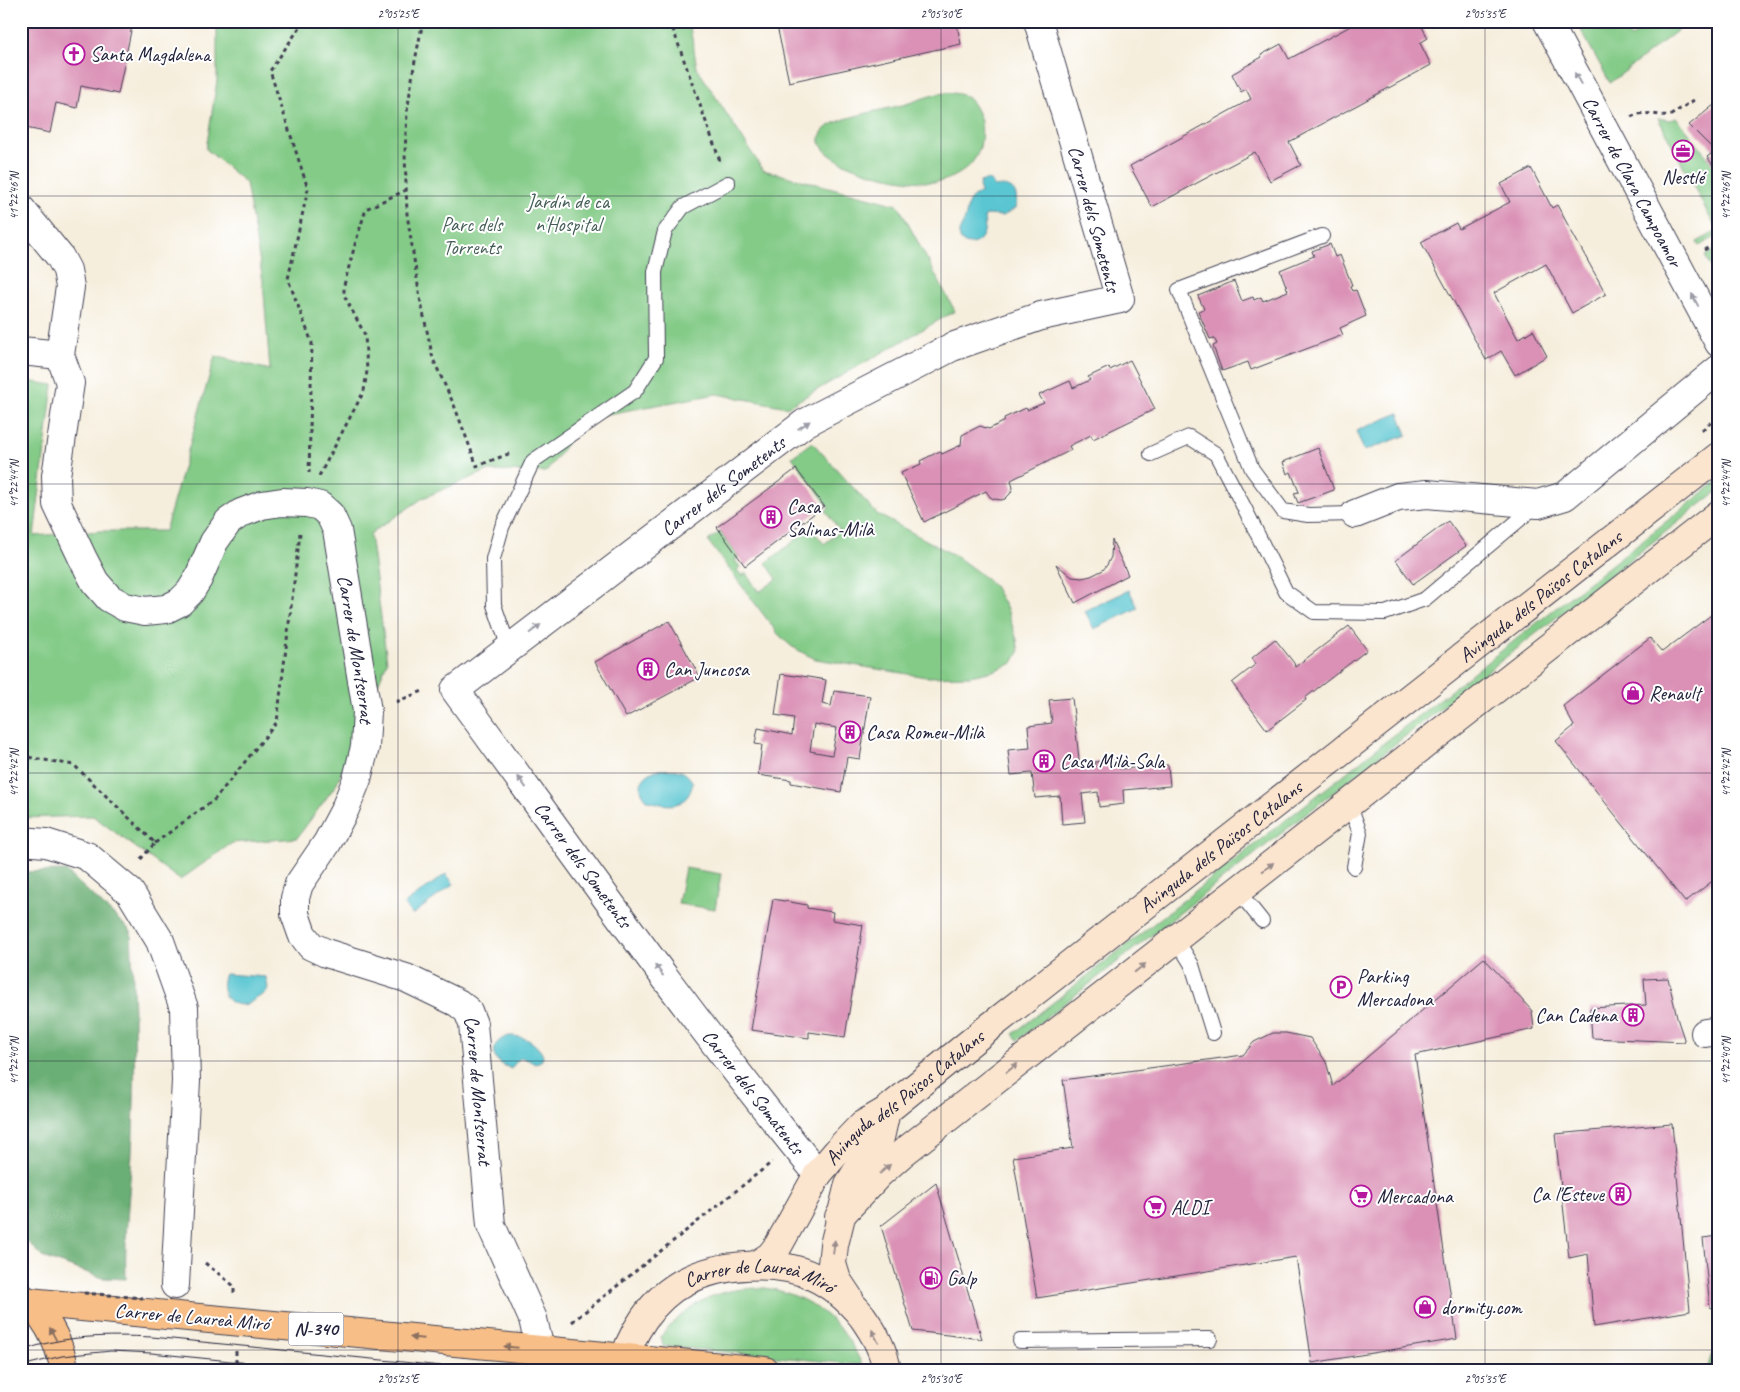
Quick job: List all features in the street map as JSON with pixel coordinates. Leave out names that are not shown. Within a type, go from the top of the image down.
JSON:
[{"type":"main road","name":"Carrer de Laureà Miró","points":[[25,1300],[540,1350],[623,1364],[765,1371]]},
{"type":"main road","name":"Carrer de Laureà Miró","points":[[25,1300],[40,1313],[56,1341],[65,1371]]},
{"type":"street","name":"Carrer dels Sometents","points":[[688,1009],[455,690],[805,423],[952,347],[1041,316],[1120,299],[1038,21]]},
{"type":"street","name":"Carrer de Clara Campoamor","points":[[1547,21],[1719,343]]},
{"type":"street","name":"Carrer de Montserrat","points":[[21,209],[60,257],[67,270],[70,287],[60,355],[70,383],[56,476],[57,504],[95,582],[109,598],[125,607],[145,611],[166,609],[180,602],[190,592],[214,542],[228,522],[241,513],[262,505],[282,502],[307,503],[320,506],[330,515],[337,530],[367,715],[365,747],[346,809],[327,843],[299,884],[295,898],[295,914],[302,934],[312,946],[326,953],[406,978],[458,1003],[468,1011],[473,1024],[491,1225],[533,1319],[540,1350]]},
{"type":"street","points":[[21,351],[60,355]]},
{"type":"street","points":[[1355,514],[1398,497],[1426,494],[1538,504],[1565,496],[1719,369]]},
{"type":"street","name":"Avinguda dels Països Catalans","points":[[756,1265],[770,1256],[778,1246],[818,1174],[862,1125],[886,1111],[987,1029],[1719,456]]},
{"type":"street","name":"Avinguda dels Països Catalans","points":[[854,1306],[837,1280],[832,1264],[834,1245],[840,1217],[878,1174],[1719,514]]},
{"type":"street","points":[[21,841],[46,844],[87,856],[130,892],[160,941],[184,1008],[186,1081],[174,1285]]},
{"type":"street","name":"Carrer dels Somatents","points":[[688,1009],[759,1102],[818,1174]]},
{"type":"street","points":[[840,1217],[849,1184],[880,1138],[886,1111]]},
{"type":"street","name":"Carrer de Laureà Miró","points":[[623,1364],[634,1334],[647,1313],[685,1281],[711,1272],[756,1265],[785,1268],[810,1275],[834,1288],[854,1306],[871,1328],[885,1356],[887,1371]]},
{"type":"lane","points":[[509,648],[494,605],[493,559],[502,527],[533,461],[635,391],[656,358],[655,272],[665,231],[683,207],[728,183]]},
{"type":"lane","points":[[1322,236],[1179,290],[1252,468],[1283,511],[1308,515],[1355,514]]},
{"type":"lane","points":[[1151,454],[1190,437],[1216,454],[1286,592],[1314,612],[1385,613],[1425,599],[1538,504]]},
{"type":"lane","points":[[1349,804],[1360,833],[1354,867]]},
{"type":"lane","points":[[1238,891],[1262,921]]},
{"type":"lane","points":[[1176,939],[1192,966],[1213,1033]]},
{"type":"lane","points":[[1020,1341],[1210,1339]]},
{"type":"path","points":[[304,21],[270,71],[308,189],[288,279],[312,343],[309,473]]},
{"type":"path","points":[[423,21],[407,112],[406,190],[407,214],[420,298],[433,360],[454,405],[477,466],[515,451],[533,461]]},
{"type":"path","points":[[670,21],[728,183]]},
{"type":"path","points":[[1628,118],[1637,113],[1648,112],[1671,115],[1694,100]]},
{"type":"path","points":[[319,476],[364,391],[367,371],[365,334],[344,295],[344,285],[356,241],[366,209],[406,190]]},
{"type":"path","points":[[1699,253],[1719,242]]},
{"type":"path","points":[[134,868],[155,843],[215,799],[277,722],[300,531]]},
{"type":"path","points":[[367,715],[432,687],[455,690]]},
{"type":"path","points":[[21,756],[74,765],[155,843]]},
{"type":"path","points":[[569,1325],[751,1178]]},
{"type":"green space","name":"Parc dels Torrents","points":[[217,21],[689,21],[697,68],[763,170],[898,205],[955,311],[787,407],[717,394],[586,418],[546,472],[487,471],[423,498],[370,534],[387,662],[336,785],[297,838],[232,843],[180,880],[93,816],[21,818],[21,380],[53,385],[34,536],[100,531],[165,531],[215,356],[270,370],[263,281],[246,183],[206,149],[217,81]]},
{"type":"green space","points":[[1576,21],[1616,21],[1631,38],[1653,21],[1677,21],[1682,27],[1610,83]]},
{"type":"green space","points":[[946,93],[962,95],[969,99],[980,117],[982,130],[980,147],[971,164],[961,173],[949,179],[930,182],[914,181],[875,174],[855,168],[839,160],[826,152],[820,142],[820,136],[825,129],[842,120]]},
{"type":"green space","points":[[1658,118],[1669,120],[1677,118],[1719,172],[1719,235],[1699,246],[1697,242],[1717,231]]},
{"type":"green space","points":[[1719,248],[1719,281],[1705,256]]},
{"type":"green space","points":[[812,442],[877,514],[956,556],[994,586],[1007,609],[1017,640],[1019,652],[1013,663],[993,671],[970,676],[926,677],[816,659],[791,646],[778,634],[708,541],[720,532],[739,557],[735,560],[740,567],[737,570],[742,576],[746,573],[759,592],[777,579],[766,563],[811,528],[824,544],[840,531],[826,511],[829,507],[792,457]]},
{"type":"green space","points":[[1719,480],[1719,490],[1018,1040],[1013,1034]]},
{"type":"green space","points":[[685,868],[721,874],[715,909],[678,904]]},
{"type":"green space","points":[[66,871],[131,931],[134,1007],[134,1109],[126,1243],[126,1279],[103,1278],[42,1257],[21,1235],[21,872]]},
{"type":"green space","points":[[765,1288],[797,1297],[824,1313],[846,1337],[862,1365],[663,1346],[661,1336],[684,1313],[707,1298],[733,1290]]},
{"type":"green space","points":[[21,1340],[26,1346],[35,1371],[21,1371]]},
{"type":"green space","points":[[1712,1353],[1719,1354],[1719,1371],[1707,1371]]},
{"type":"water","points":[[987,180],[992,182],[994,187],[1005,186],[1012,189],[1016,196],[1016,208],[1003,216],[986,215],[984,218],[985,228],[983,235],[979,240],[969,244],[961,239],[959,234],[960,228],[965,219],[969,203],[972,198],[981,192],[980,182]]},
{"type":"water","points":[[1399,413],[1407,435],[1364,451],[1356,431]]},
{"type":"water","points":[[1129,590],[1138,608],[1094,629],[1085,611]]},
{"type":"water","points":[[656,770],[677,770],[686,774],[693,783],[686,798],[681,802],[669,805],[647,800],[641,791],[642,782],[647,775]]},
{"type":"water","points":[[446,874],[454,884],[412,915],[404,904]]},
{"type":"water","points":[[225,974],[266,977],[268,988],[266,992],[248,1004],[234,1004],[229,1001],[223,991]]},
{"type":"water","points":[[509,1036],[524,1038],[533,1043],[543,1055],[542,1060],[535,1064],[522,1058],[511,1069],[500,1063],[494,1056],[495,1045],[501,1039]]},
{"type":"building","name":"Santa Magdalena","points":[[21,21],[133,21],[118,94],[81,86],[77,108],[56,103],[50,133],[21,127]]},
{"type":"building","points":[[776,21],[956,21],[961,44],[789,82]]},
{"type":"building","points":[[1171,21],[1189,21],[1175,29]]},
{"type":"building","points":[[1360,21],[1419,21],[1428,38],[1420,43],[1431,65],[1289,142],[1301,165],[1270,181],[1255,152],[1152,207],[1130,166],[1251,99],[1246,89],[1241,92],[1232,74],[1281,44],[1289,59]]},
{"type":"building","points":[[1719,101],[1719,173],[1707,157],[1715,151],[1689,125]]},
{"type":"building","points":[[1531,168],[1552,208],[1557,205],[1606,294],[1572,313],[1546,264],[1494,293],[1518,339],[1533,330],[1547,356],[1515,375],[1501,351],[1486,360],[1421,242],[1456,223],[1459,229],[1510,202],[1501,184]]},
{"type":"building","points":[[1330,244],[1335,257],[1340,255],[1352,285],[1350,286],[1352,291],[1356,290],[1366,316],[1340,328],[1343,335],[1251,370],[1248,362],[1222,371],[1213,346],[1217,344],[1214,338],[1210,339],[1198,311],[1204,309],[1198,296],[1234,281],[1242,301],[1253,297],[1254,300],[1261,297],[1263,301],[1288,291],[1280,270],[1314,256],[1312,251]]},
{"type":"building","points":[[1130,360],[1155,409],[1093,439],[1091,435],[1069,446],[1071,450],[1011,480],[1013,488],[1005,499],[994,499],[986,491],[924,522],[901,473],[921,464],[920,461],[940,451],[942,454],[961,445],[962,435],[980,426],[989,429],[1005,421],[1004,418],[1026,408],[1027,410],[1044,403],[1039,395],[1070,381],[1073,388],[1090,380],[1088,377],[1109,367],[1110,370]]},
{"type":"building","points":[[1318,448],[1334,490],[1298,503],[1294,493],[1299,492],[1291,472],[1287,474],[1283,462]]},
{"type":"building","name":"Casa Salinas-Milà","points":[[796,469],[824,506],[745,566],[717,527]]},
{"type":"building","points":[[1448,521],[1466,546],[1413,584],[1396,560]]},
{"type":"building","points":[[1112,540],[1128,575],[1075,603],[1056,564],[1072,577],[1082,578],[1091,576],[1103,570],[1107,565],[1111,557]]},
{"type":"building","points":[[1719,609],[1719,876],[1685,902],[1556,741],[1574,726],[1563,706],[1650,638],[1662,652]]},
{"type":"building","name":"Can Juncosa","points":[[669,621],[700,677],[626,717],[595,662]]},
{"type":"building","points":[[1349,626],[1367,650],[1267,730],[1232,683],[1256,664],[1252,658],[1275,639],[1294,663],[1295,667]]},
{"type":"building","name":"Casa Romeu-Milà","points":[[781,674],[826,680],[822,704],[831,706],[834,691],[870,696],[860,759],[847,757],[841,792],[791,783],[791,780],[758,775],[762,745],[755,744],[758,728],[792,735],[794,718],[775,715]],"holes":[[[814,724],[837,728],[832,755],[810,751]]]},
{"type":"building","name":"Casa Milà-Sala","points":[[1072,698],[1080,767],[1095,767],[1095,762],[1119,760],[1120,769],[1168,765],[1170,786],[1123,790],[1124,804],[1099,807],[1098,792],[1082,794],[1085,822],[1062,824],[1060,796],[1035,798],[1032,773],[1011,775],[1008,750],[1030,748],[1028,726],[1052,723],[1049,700]]},
{"type":"building","points":[[773,899],[807,905],[807,908],[833,912],[832,920],[863,925],[845,1037],[809,1032],[809,1038],[751,1030]]},
{"type":"building","points":[[1484,958],[1532,1011],[1534,1029],[1415,1055],[1457,1339],[1312,1363],[1296,1257],[1037,1298],[1013,1157],[1073,1148],[1063,1080],[1243,1055],[1254,1042],[1273,1033],[1286,1033],[1310,1038],[1326,1062],[1333,1086]]},
{"type":"building","name":"Can Cadena","points":[[1668,978],[1685,1042],[1592,1038],[1590,1008],[1646,1005],[1644,979]]},
{"type":"building","name":"Ca l'Esteve","points":[[1672,1124],[1690,1311],[1594,1327],[1588,1254],[1569,1258],[1555,1134]]},
{"type":"building","name":"Galp","points":[[936,1183],[982,1339],[913,1331],[881,1226]]},
{"type":"building","points":[[1719,1236],[1719,1306],[1710,1308],[1703,1238]]},
{"type":"tram line","points":[[21,1351],[53,1342],[86,1337],[152,1337],[492,1371]]},
{"type":"tram line","points":[[21,1366],[62,1356],[111,1351],[151,1353],[330,1371]]},
{"type":"place","name":"Santa Magdalena","points":[[74,54]]},
{"type":"place","name":"Nestlé","points":[[1683,151]]},
{"type":"place","name":"Casa Salinas-Milà","points":[[771,517]]},
{"type":"place","name":"Can Juncosa","points":[[648,669]]},
{"type":"place","name":"Renault","points":[[1633,693]]},
{"type":"place","name":"Casa Romeu-Milà","points":[[850,732]]},
{"type":"place","name":"Casa Milà-Sala","points":[[1044,761]]},
{"type":"place","name":"Parking Mercadona","points":[[1341,987]]},
{"type":"place","name":"Can Cadena","points":[[1633,1015]]},
{"type":"place","name":"Ca l'Esteve","points":[[1620,1194]]},
{"type":"place","name":"Mercadona","points":[[1361,1196]]},
{"type":"place","name":"ALDI","points":[[1155,1207]]},
{"type":"place","name":"Galp","points":[[931,1278]]},
{"type":"place","name":"dormity.com","points":[[1425,1307]]},
{"type":"park label","name":"Jardín de ca n'Hospital","points":[[568,212]]}]
